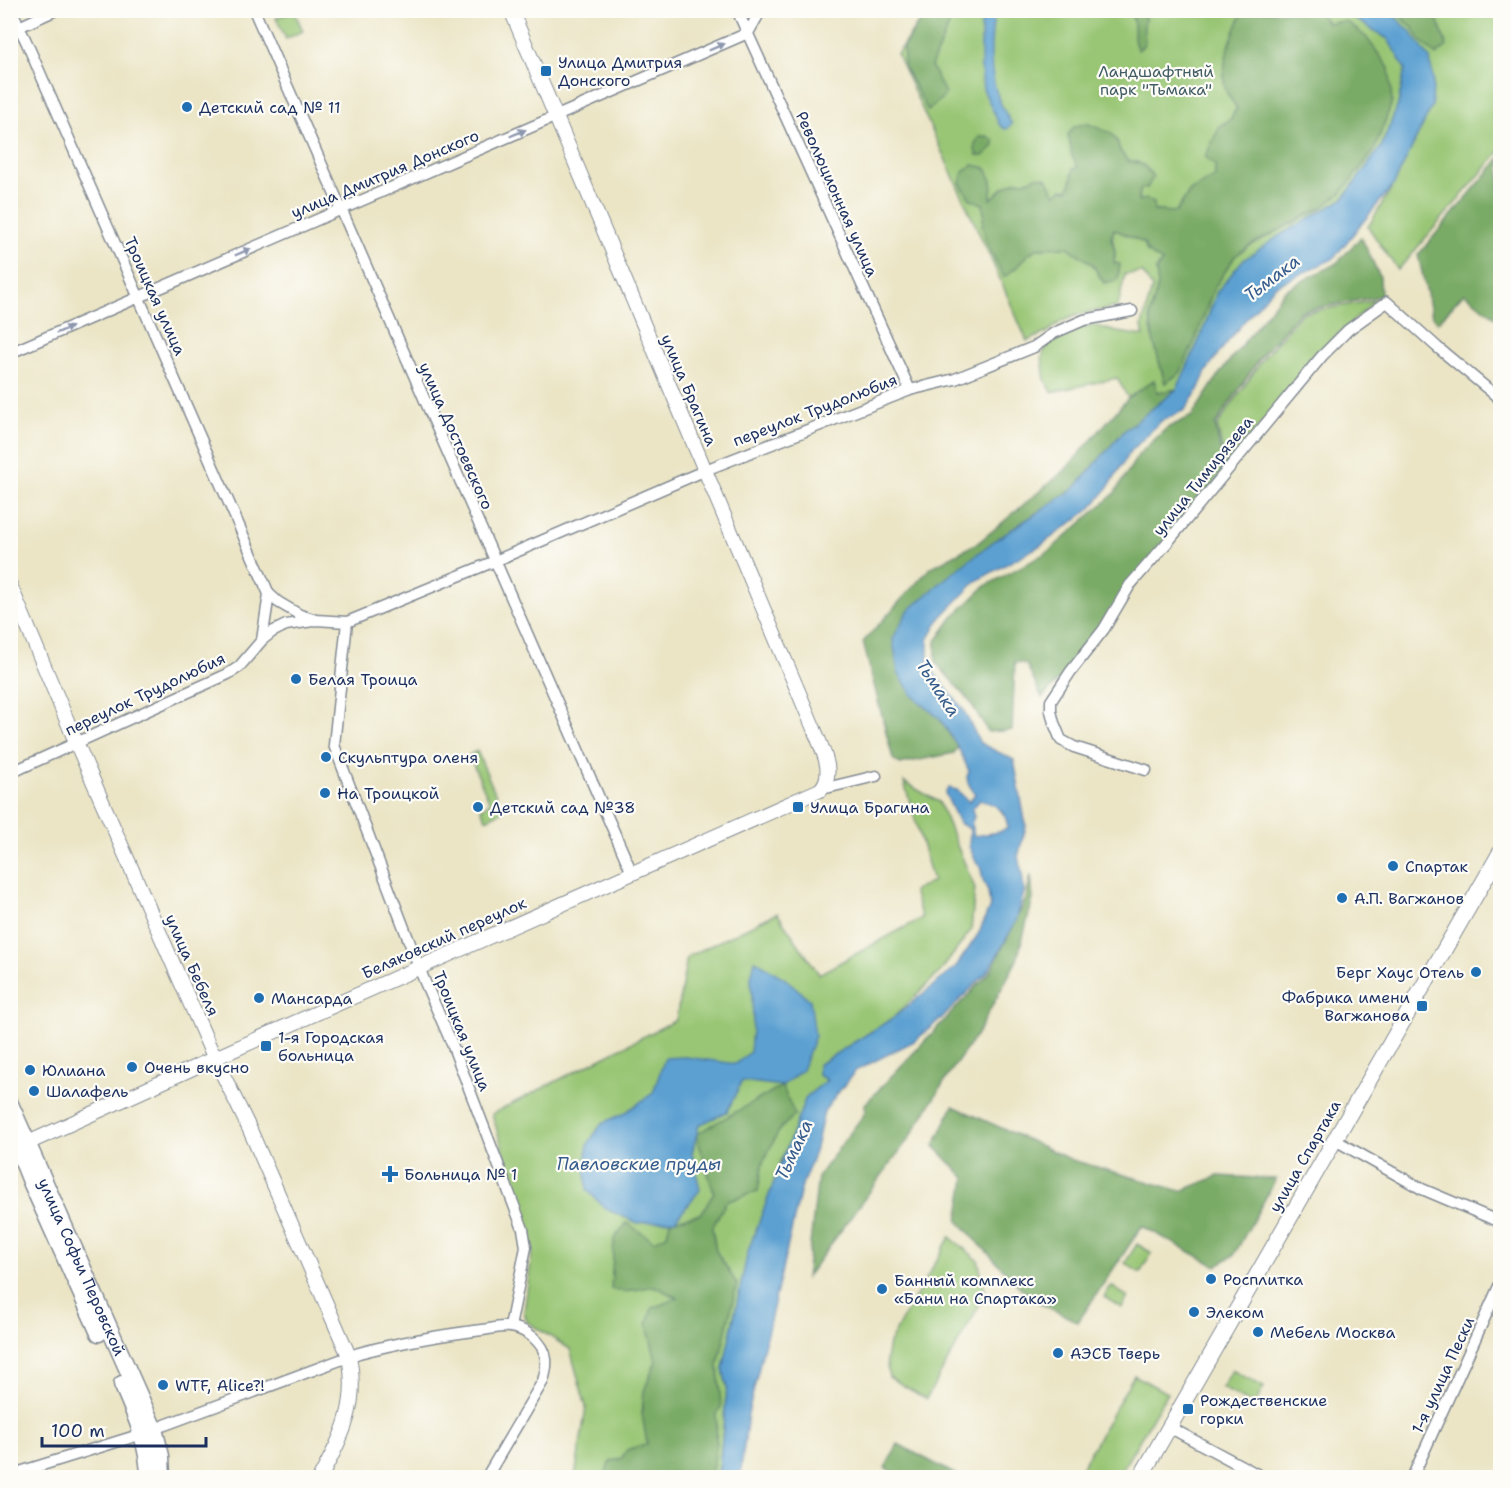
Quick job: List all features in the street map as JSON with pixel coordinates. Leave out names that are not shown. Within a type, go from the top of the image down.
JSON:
[{"type":"main road","name":"улица Спартака","points":[[1140,1478],[1500,853]]},
{"type":"main road","name":"улица Софьи Перовской","points":[[10,1104],[18,1147]]},
{"type":"main road","name":"улица Софьи Перовской","points":[[10,1131],[148,1432]]},
{"type":"main road","points":[[148,1432],[149,1478]]},
{"type":"main road","points":[[148,1432],[161,1456],[162,1478]]},
{"type":"street","name":"Троицкая улица","points":[[12,10],[15,29],[139,297],[269,594],[291,611],[316,620],[347,622],[334,745],[524,1229],[526,1246],[510,1327]]},
{"type":"street","points":[[15,29],[56,10]]},
{"type":"street","name":"улица Достоевского","points":[[254,10],[632,873]]},
{"type":"street","name":"улица Брагина","points":[[511,10],[826,761],[828,773],[823,787]]},
{"type":"street","name":"Революционная улица","points":[[737,10],[910,390]]},
{"type":"street","points":[[748,33],[760,10]]},
{"type":"street","name":"улица Дмитрия Донского","points":[[10,353],[748,33]]},
{"type":"street","name":"улица Тимирязева","points":[[1146,770],[1074,747],[1061,740],[1054,723],[1051,701],[1104,629],[1130,585],[1322,356],[1348,330],[1387,302],[1500,399]]},
{"type":"street","name":"переулок Трудолюбия","points":[[347,622],[705,470],[910,390],[955,379],[1034,347],[1054,333],[1084,320],[1132,311]]},
{"type":"street","name":"улица Бебеля","points":[[10,585],[76,742],[349,1356],[352,1388],[349,1414],[340,1440],[320,1478]]},
{"type":"street","points":[[262,640],[269,594]]},
{"type":"street","name":"переулок Трудолюбия","points":[[10,773],[228,675],[239,667],[262,640],[279,628],[316,620]]},
{"type":"street","points":[[823,787],[876,776]]},
{"type":"street","name":"Беляковский переулок","points":[[18,1147],[823,787]]},
{"type":"street","points":[[1335,1140],[1422,1189],[1500,1222]]},
{"type":"street","name":"1-я улица Пески","points":[[1412,1478],[1500,1284]]},
{"type":"street","points":[[17,1475],[148,1432],[349,1356],[389,1345],[453,1333],[510,1327],[528,1334],[543,1348],[546,1369],[543,1382],[486,1478]]},
{"type":"street","points":[[1169,1427],[1264,1478]]},
{"type":"green space","points":[[928,10],[955,12],[931,66],[945,93],[928,111],[905,68],[903,47]]},
{"type":"green space","points":[[292,11],[303,31],[286,39],[276,18]]},
{"type":"green space","name":"Ландшафтный парк \"Тьмака\"","points":[[926,11],[1243,11],[1228,51],[1224,74],[1227,92],[1237,108],[1230,120],[1219,126],[1215,177],[1190,191],[1176,212],[1154,211],[1138,201],[1141,187],[1136,162],[1128,161],[1120,151],[1117,141],[1068,135],[1072,156],[1079,168],[1073,169],[1068,191],[1055,194],[1029,181],[1003,188],[991,200],[983,204],[982,227],[1017,267],[1027,254],[1038,248],[1068,247],[1092,264],[1104,283],[1115,258],[1112,237],[1114,229],[1144,243],[1162,262],[1156,270],[1158,286],[1150,314],[1152,335],[1165,383],[1180,373],[1196,338],[1213,290],[1235,256],[1251,245],[1321,208],[1341,193],[1374,151],[1392,102],[1318,11],[1350,11],[1352,17],[1388,39],[1405,69],[1398,105],[1381,147],[1343,199],[1282,234],[1242,262],[1217,292],[1201,336],[1177,389],[1157,393],[1154,380],[1128,398],[1117,378],[1052,392],[1045,380],[1042,357],[1047,344],[1072,329],[1093,325],[1144,336],[1142,326],[1152,288],[1143,273],[1125,274],[1118,307],[1080,314],[1062,321],[1046,333],[1027,341],[897,54]]},
{"type":"green space","points":[[1130,11],[1141,11],[1145,17],[1144,42],[1138,50],[1134,41],[1134,23]]},
{"type":"green space","points":[[1243,11],[1318,11],[1327,23],[1346,21],[1366,37],[1389,68],[1392,102],[1374,151],[1341,193],[1321,208],[1251,245],[1235,256],[1213,290],[1196,338],[1180,373],[1165,383],[1152,335],[1150,314],[1158,286],[1156,270],[1162,262],[1147,252],[1144,243],[1114,229],[1111,238],[1115,252],[1114,263],[1120,264],[1118,280],[1104,283],[1092,264],[1068,247],[1038,248],[1028,254],[1004,277],[988,246],[982,226],[983,204],[970,199],[960,183],[964,170],[973,165],[986,168],[992,181],[991,199],[1010,184],[1037,176],[1047,178],[1055,194],[1062,189],[1068,190],[1073,169],[1078,167],[1072,156],[1068,135],[1074,127],[1086,123],[1111,133],[1128,161],[1143,165],[1153,177],[1147,188],[1141,188],[1138,201],[1147,199],[1154,203],[1154,211],[1176,212],[1190,191],[1215,177],[1215,165],[1205,157],[1220,126],[1230,120],[1237,108],[1225,88],[1224,68],[1228,48]]},
{"type":"green space","points":[[1389,11],[1500,11],[1500,151],[1398,270],[1368,227],[1394,184],[1432,106],[1433,79]]},
{"type":"green space","points":[[1394,11],[1437,11],[1436,16],[1447,46],[1436,55],[1421,41],[1412,27]]},
{"type":"green space","points":[[986,136],[994,140],[994,146],[983,156],[977,155],[976,141],[979,137]]},
{"type":"green space","points":[[1500,158],[1500,321],[1464,293],[1438,322],[1432,316],[1418,255]]},
{"type":"green space","points":[[1361,237],[1380,277],[1381,296],[1301,311],[1262,355],[1215,425],[1225,469],[1068,670],[1042,698],[1026,664],[1015,662],[1012,730],[988,732],[971,703],[936,663],[936,641],[953,617],[985,586],[1048,552],[1114,494],[1139,454],[1167,428],[1192,416],[1220,373],[1285,290],[1337,263]]},
{"type":"green space","points":[[1376,300],[1323,349],[1226,467],[1217,426],[1264,357],[1302,313]]},
{"type":"green space","points":[[1154,380],[1157,393],[1177,389],[1123,432],[1074,489],[994,541],[907,612],[913,696],[940,719],[958,747],[954,753],[900,764],[893,759],[863,642],[930,568],[979,542],[1065,470],[1128,398]]},
{"type":"green space","points":[[477,751],[503,811],[486,819],[481,808],[490,803],[469,755]]},
{"type":"green space","points":[[904,782],[939,802],[975,888],[971,930],[941,971],[893,1018],[818,1065],[827,1080],[780,1162],[723,1369],[727,1387],[719,1470],[713,1477],[575,1477],[586,1407],[570,1349],[527,1322],[524,1312],[533,1247],[492,1114],[676,1020],[687,957],[777,913],[819,974],[922,918],[913,891],[933,881]]},
{"type":"green space","points":[[1031,875],[1033,899],[1017,960],[977,1034],[910,1137],[806,1278],[818,1176],[865,1113],[865,1104],[991,971],[1026,899]]},
{"type":"green space","points":[[782,1086],[795,1115],[780,1129],[763,1162],[758,1191],[726,1202],[712,1228],[716,1251],[737,1284],[718,1365],[721,1407],[716,1414],[716,1447],[711,1472],[708,1477],[604,1478],[610,1461],[621,1459],[627,1450],[647,1444],[642,1413],[644,1391],[656,1361],[647,1325],[652,1308],[678,1298],[654,1286],[625,1292],[611,1289],[614,1239],[627,1223],[654,1241],[667,1235],[670,1221],[701,1214],[714,1193],[696,1134]]},
{"type":"green space","points":[[953,1106],[1072,1160],[1181,1191],[1218,1176],[1276,1179],[1234,1255],[1216,1266],[1142,1226],[1078,1322],[1031,1299],[958,1221],[965,1178],[934,1146]]},
{"type":"green space","points":[[950,1237],[978,1260],[986,1294],[926,1399],[889,1377],[886,1360],[889,1343]]},
{"type":"green space","points":[[1137,1244],[1152,1253],[1140,1273],[1125,1263]]},
{"type":"green space","points":[[1111,1286],[1128,1297],[1122,1308],[1104,1297]]},
{"type":"green space","points":[[1232,1370],[1264,1387],[1254,1405],[1222,1388]]},
{"type":"green space","points":[[1134,1375],[1167,1393],[1118,1477],[1076,1477]]},
{"type":"green space","points":[[898,1444],[960,1477],[903,1477],[885,1468]]},
{"type":"water","points":[[985,11],[995,11],[991,43],[993,78],[1003,109],[1012,124],[1007,129],[999,124],[983,89],[981,25]]},
{"type":"water","name":"Тьмака","points":[[1350,11],[1389,11],[1411,32],[1430,59],[1433,79],[1432,106],[1394,184],[1333,259],[1275,286],[1218,354],[1185,410],[1161,421],[1130,452],[1107,489],[1089,510],[1041,545],[976,581],[941,617],[928,640],[928,665],[963,709],[980,743],[1014,760],[1026,826],[1018,857],[1024,892],[1016,921],[989,970],[944,1016],[916,1040],[855,1071],[824,1111],[815,1152],[802,1185],[748,1414],[740,1477],[713,1477],[719,1470],[727,1387],[723,1369],[748,1251],[806,1097],[827,1080],[818,1075],[818,1065],[893,1018],[955,968],[979,933],[990,906],[980,865],[977,864],[969,846],[970,829],[959,823],[945,793],[949,788],[957,790],[969,802],[975,794],[968,783],[969,771],[958,747],[940,719],[913,696],[898,673],[893,639],[907,612],[994,541],[1074,489],[1123,432],[1177,389],[1201,336],[1217,292],[1242,261],[1282,234],[1343,199],[1381,147],[1398,105],[1405,69],[1388,39],[1352,17]],"holes":[[[980,800],[1000,809],[1008,828],[999,832],[974,836],[971,824],[974,817],[972,809]]]},
{"type":"water","name":"Павловские пруды","points":[[755,960],[787,980],[810,1000],[815,1036],[802,1070],[782,1086],[742,1081],[727,1112],[699,1125],[692,1153],[700,1190],[675,1220],[638,1223],[606,1209],[587,1190],[585,1163],[588,1144],[602,1123],[623,1114],[653,1093],[665,1058],[686,1057],[736,1064],[750,1052],[753,1018],[751,977]]},
{"type":"place","name":"Улица Дмитрия Донского","points":[[546,71]]},
{"type":"place","name":"Детский сад № 11","points":[[187,107]]},
{"type":"place","name":"Белая Троица","points":[[296,679]]},
{"type":"place","name":"Скульптура оленя","points":[[326,757]]},
{"type":"place","name":"На Троицкой","points":[[325,793]]},
{"type":"place","name":"Детский сад №38","points":[[478,807]]},
{"type":"place","name":"Улица Брагина","points":[[798,807]]},
{"type":"place","name":"Спартак","points":[[1393,866]]},
{"type":"place","name":"А.П. Вагжанов","points":[[1342,898]]},
{"type":"place","name":"Берг Хаус Отель","points":[[1476,972]]},
{"type":"place","name":"Мансарда","points":[[259,998]]},
{"type":"place","name":"Фабрика имени Вагжанова","points":[[1422,1006]]},
{"type":"place","name":"1-я Городская больница","points":[[266,1046]]},
{"type":"place","name":"Очень вкусно","points":[[132,1067]]},
{"type":"place","name":"Юлиана","points":[[30,1070]]},
{"type":"place","name":"Шалафель","points":[[34,1091]]},
{"type":"place","name":"Больница № 1","points":[[390,1174]]},
{"type":"place","name":"Росплитка","points":[[1211,1279]]},
{"type":"place","name":"Банный комплекс «Бани на Спартака»","points":[[882,1289]]},
{"type":"place","name":"Элеком","points":[[1194,1312]]},
{"type":"place","name":"Мебель Москва","points":[[1258,1332]]},
{"type":"place","name":"АЭСБ Тверь","points":[[1058,1353]]},
{"type":"place","name":"WTF, Alice?!","points":[[163,1385]]},
{"type":"place","name":"Рождественские горки","points":[[1188,1409]]}]
